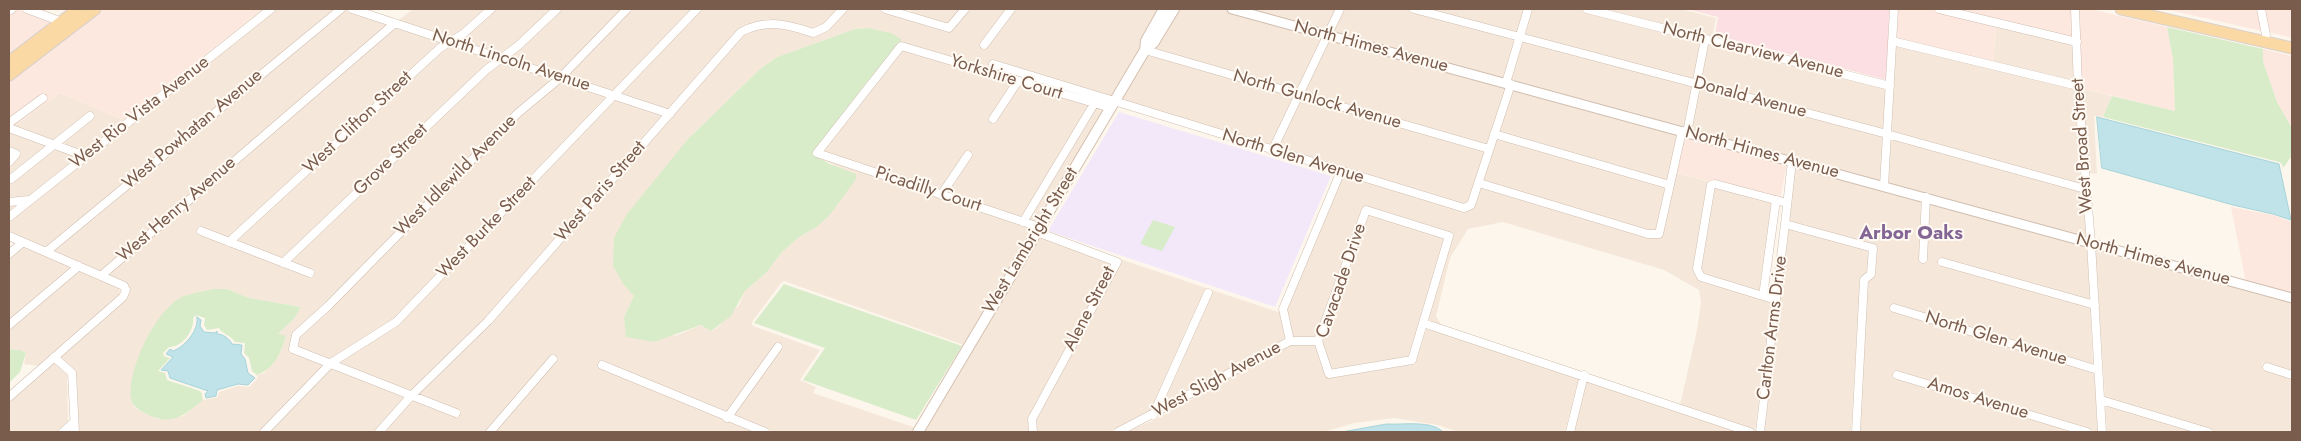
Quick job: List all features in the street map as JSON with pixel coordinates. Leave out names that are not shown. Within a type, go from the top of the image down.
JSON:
[{"type":"main road","points":[[9,63],[78,9]]},
{"type":"main road","points":[[9,75],[95,9]]},
{"type":"main road","name":"West Lambright Street","points":[[1145,50],[1146,41],[1164,9]]},
{"type":"main road","name":"West Lambright Street","points":[[918,432],[1145,50],[1154,42],[1174,9]]},
{"type":"main road","points":[[2121,9],[2156,13],[2291,45]]},
{"type":"main road","points":[[2156,13],[2253,36],[2266,35],[2291,45]]},
{"type":"street","points":[[27,9],[62,22]]},
{"type":"street","name":"West Rio Vista Avenue","points":[[9,217],[271,9]]},
{"type":"street","name":"West Powhatan Avenue","points":[[46,252],[340,9]]},
{"type":"street","name":"North Lincoln Avenue","points":[[352,9],[670,114]]},
{"type":"street","name":"West Clifton Street","points":[[229,242],[433,54],[463,34],[491,9]]},
{"type":"street","name":"Grove Street","points":[[283,263],[486,70],[519,45],[557,9]]},
{"type":"street","name":"West Idlewild Avenue","points":[[331,363],[293,349],[296,335],[335,299],[518,114],[560,78],[627,9]]},
{"type":"street","name":"West Burke Street","points":[[264,432],[331,363],[396,322],[697,9]]},
{"type":"street","name":"West Paris Street","points":[[378,432],[411,396],[488,320],[742,32],[747,28],[767,21],[813,33],[819,32],[826,28],[842,9]]},
{"type":"street","points":[[885,9],[906,12],[950,28],[965,9]]},
{"type":"street","points":[[984,45],[1010,9]]},
{"type":"street","name":"North Himes Avenue","points":[[1232,9],[2292,298]]},
{"type":"street","points":[[1272,151],[1340,9]]},
{"type":"street","name":"Donald Avenue","points":[[1414,9],[1887,134],[2085,189]]},
{"type":"street","points":[[1528,9],[1479,183],[1648,234],[1659,234],[1685,132],[1705,39]]},
{"type":"street","name":"North Clearview Avenue","points":[[1587,9],[1890,86]]},
{"type":"street","points":[[1884,186],[1894,9]]},
{"type":"street","points":[[1939,9],[2077,42]]},
{"type":"street","name":"West Broad Street","points":[[2074,9],[2085,189],[2091,243],[2102,432]]},
{"type":"street","points":[[2261,9],[2266,35]]},
{"type":"street","name":"West Henry Avenue","points":[[9,397],[123,296],[126,290],[124,286],[102,275],[395,23]]},
{"type":"street","points":[[1892,41],[2078,86]]},
{"type":"street","name":"Yorkshire Court","points":[[816,153],[901,46],[1094,104],[1112,106]]},
{"type":"street","name":"North Gunlock Avenue","points":[[1145,50],[1489,148]]},
{"type":"street","points":[[9,63],[19,68]]},
{"type":"street","points":[[993,64],[1112,100],[1112,106]]},
{"type":"street","points":[[993,119],[1018,81]]},
{"type":"street","points":[[9,123],[43,98]]},
{"type":"street","points":[[1023,222],[1094,104]]},
{"type":"street","name":"North Glen Avenue","points":[[1112,106],[1342,171],[1464,208],[1471,205],[1479,183]]},
{"type":"street","points":[[11,179],[90,116]]},
{"type":"street","points":[[9,128],[85,156]]},
{"type":"street","points":[[1494,134],[1670,185]]},
{"type":"street","points":[[9,162],[12,153]]},
{"type":"street","name":"Picadilly Court","points":[[816,153],[1023,222],[1038,230]]},
{"type":"street","points":[[941,195],[968,155]]},
{"type":"street","name":"Carlton Arms Drive","points":[[1760,432],[1792,161]]},
{"type":"street","name":"West Sligh Avenue","points":[[1290,341],[1283,308],[1342,171]]},
{"type":"street","points":[[1776,300],[1701,277],[1697,269],[1711,185],[1714,184],[1788,203]]},
{"type":"street","points":[[1923,259],[1926,198]]},
{"type":"street","points":[[9,202],[30,200]]},
{"type":"street","points":[[1763,296],[1776,200]]},
{"type":"street","name":"Cavacade Drive","points":[[1366,210],[1450,236],[1424,323],[1412,360],[1329,374],[1318,341],[1366,210]]},
{"type":"street","points":[[1785,224],[1873,248],[1871,274],[1864,280],[1856,432]]},
{"type":"street","name":"Alene Street","points":[[1033,432],[1032,420],[1117,262],[1038,230]]},
{"type":"street","points":[[201,231],[310,273]]},
{"type":"street","points":[[9,236],[102,275]]},
{"type":"street","points":[[9,254],[23,242]]},
{"type":"street","points":[[1942,262],[2094,305]]},
{"type":"street","points":[[9,325],[79,266]]},
{"type":"street","points":[[1153,415],[1208,293]]},
{"type":"street","name":"North Glen Avenue","points":[[1894,308],[2098,370]]},
{"type":"street","points":[[1424,323],[1584,375],[1749,432]]},
{"type":"street","name":"West Sligh Avenue","points":[[1118,432],[1290,341],[1318,341]]},
{"type":"street","points":[[728,418],[778,347]]},
{"type":"street","points":[[54,357],[72,373],[73,423],[75,432]]},
{"type":"street","points":[[490,432],[553,359]]},
{"type":"street","points":[[331,363],[456,413]]},
{"type":"street","points":[[602,365],[765,432]]},
{"type":"street","points":[[2267,367],[2292,375]]},
{"type":"street","points":[[1570,432],[1584,375]]},
{"type":"street","name":"Amos Avenue","points":[[1897,375],[2087,432]]},
{"type":"street","points":[[2101,400],[2208,432]]},
{"type":"street","points":[[62,432],[73,423]]},
{"type":"shaded area","points":[[16,9],[52,21],[9,54],[9,13]]},
{"type":"shaded area","points":[[100,9],[262,9],[124,120],[60,93],[13,127],[10,125],[48,97],[43,95],[9,120],[9,81]]},
{"type":"shaded area","points":[[262,9],[267,9],[85,153],[59,144],[95,115],[91,113],[54,142],[13,127],[60,93],[124,120]]},
{"type":"shaded area","points":[[274,9],[337,9],[47,248],[9,232],[9,220]]},
{"type":"shaded area","points":[[344,9],[390,24],[102,272],[52,251]]},
{"type":"shaded area","points":[[360,9],[399,20],[413,9],[487,9],[461,33],[450,39]]},
{"type":"shaded area","points":[[494,9],[554,9],[517,44],[501,56],[455,41]]},
{"type":"shaded area","points":[[561,9],[623,9],[559,75],[506,58],[522,46]]},
{"type":"shaded area","points":[[630,9],[694,9],[613,92],[565,77]]},
{"type":"shaded area","points":[[701,9],[839,9],[818,30],[768,19],[751,24],[739,31],[669,111],[619,94]]},
{"type":"shaded area","points":[[846,9],[880,9],[951,31],[968,9],[1006,10],[980,46],[985,48],[1014,9],[1161,9],[1142,49],[1113,98],[992,62],[989,65],[1110,102],[1109,106],[901,44],[868,28],[855,29],[777,57],[760,69],[696,131],[667,166],[624,285],[634,296],[624,317],[675,336],[701,325],[712,331],[719,326],[739,305],[745,291],[767,272],[781,253],[799,237],[815,228],[848,172],[816,156],[1034,229],[964,345],[784,281],[752,322],[752,325],[756,327],[820,350],[800,380],[816,387],[813,393],[916,428],[914,432],[775,432],[733,416],[783,346],[776,343],[726,413],[632,375],[628,380],[755,432],[495,432],[558,358],[552,355],[486,432],[383,432],[412,400],[457,417],[461,411],[418,395],[744,33],[767,23],[813,35],[821,34],[829,29]]},
{"type":"shaded area","points":[[912,9],[961,9],[948,26],[909,13]]},
{"type":"shaded area","points":[[1177,9],[1225,9],[1323,36],[1296,92],[1150,49]]},
{"type":"shaded area","points":[[1239,9],[1336,9],[1325,33]]},
{"type":"shaded area","points":[[1343,9],[1407,9],[1517,38],[1503,80],[1331,34]]},
{"type":"shaded area","points":[[1421,9],[1525,9],[1518,35]]},
{"type":"shaded area","points":[[1532,9],[1579,9],[1702,40],[1693,81],[1524,36]]},
{"type":"shaded area","points":[[1594,9],[1681,9],[1716,18],[1714,36],[1886,81]]},
{"type":"shaded area","points":[[1687,9],[1889,9],[1887,80],[1715,35],[1718,17]]},
{"type":"shaded area","points":[[1898,9],[1931,9],[2073,43],[1996,26],[1993,63],[1896,40]]},
{"type":"shaded area","points":[[1946,9],[2071,9],[2073,39]]},
{"type":"shaded area","points":[[2077,9],[2090,9],[2167,27],[2173,59],[2175,111],[2082,88]]},
{"type":"shaded area","points":[[2163,9],[2258,9],[2262,31],[2178,12]]},
{"type":"shaded area","points":[[2264,9],[2292,9],[2292,38],[2269,32]]},
{"type":"shaded area","points":[[395,25],[445,42],[229,238],[201,227],[196,232],[310,277],[315,272],[289,262],[488,71],[502,61],[555,79],[293,334],[289,352],[325,365],[259,432],[80,432],[77,420],[76,371],[59,356],[129,289],[127,283],[107,274]],"holes":[[[213,289],[227,289],[249,298],[301,307],[294,319],[276,336],[286,336],[280,354],[264,373],[257,375],[258,378],[249,387],[238,386],[219,392],[218,397],[203,400],[183,416],[158,419],[135,408],[131,399],[131,383]]]},
{"type":"shaded area","points":[[1996,25],[2073,45],[2074,83],[1993,63]]},
{"type":"shaded area","points":[[1330,38],[1507,85],[1486,146],[1302,94]]},
{"type":"shaded area","points":[[1523,40],[1693,85],[1684,129],[1510,82]]},
{"type":"shaded area","points":[[1708,41],[1886,87],[1884,131],[1700,83]]},
{"type":"shaded area","points":[[450,44],[496,59],[283,259],[235,240]]},
{"type":"shaded area","points":[[1896,44],[2074,87],[2081,185],[1891,133]]},
{"type":"shaded area","points":[[902,48],[1014,82],[989,119],[994,122],[1020,84],[1090,105],[1021,219],[946,194],[972,154],[966,152],[939,191],[821,152]]},
{"type":"shaded area","points":[[2263,49],[2292,56],[2292,128],[2277,102],[2263,61]]},
{"type":"shaded area","points":[[1147,53],[1294,96],[1270,147],[1118,102]]},
{"type":"shaded area","points":[[561,80],[609,96],[393,321],[331,359],[298,347],[299,336],[521,115]]},
{"type":"shaded area","points":[[1513,87],[1678,132],[1666,182],[1498,133]]},
{"type":"shaded area","points":[[1700,87],[1883,135],[1881,183],[1691,131]]},
{"type":"shaded area","points":[[2082,88],[2112,96],[2103,117],[2094,116],[2097,174],[2090,173],[2095,240],[2171,262],[2095,241]]},
{"type":"shaded area","points":[[615,98],[665,115],[485,319],[411,392],[338,362],[399,324]]},
{"type":"shaded area","points":[[1300,98],[1485,150],[1468,204],[1465,206],[1277,149]]},
{"type":"shaded area","points":[[1096,107],[1106,110],[1037,224],[1028,221]]},
{"type":"shaded area","points":[[1119,112],[1331,176],[1275,307],[1048,231]]},
{"type":"shaded area","points":[[9,131],[49,146],[9,178],[9,165],[21,154],[9,148]]},
{"type":"shaded area","points":[[1685,135],[1787,163],[1780,199],[1676,173]]},
{"type":"shaded area","points":[[1497,137],[1665,186],[1655,232],[1483,182]]},
{"type":"shaded area","points":[[1891,137],[2081,190],[2087,239],[1888,185]]},
{"type":"shaded area","points":[[54,148],[79,158],[9,214],[9,181]]},
{"type":"shaded area","points":[[1795,164],[1922,199],[1919,260],[1927,262],[1929,201],[2087,244],[2090,301],[1938,258],[1938,263],[2090,306],[2093,365],[1890,304],[1890,309],[2094,371],[2098,432],[1893,371],[1893,377],[2078,432],[1860,432],[1868,281],[1875,275],[1877,246],[1789,222]]},
{"type":"shaded area","points":[[1676,173],[1710,182],[1707,184],[1693,268],[1695,275],[1698,278],[1772,302],[1755,431],[1680,405],[1697,330],[1701,302],[1699,290],[1664,270],[1503,222],[1468,229],[1450,258],[1436,316],[1442,326],[1428,321],[1453,237],[1450,234],[1363,209],[1315,338],[1293,338],[1287,309],[1344,174],[1465,211],[1474,208],[1482,186],[1662,238]]},
{"type":"shaded area","points":[[1715,187],[1772,201],[1759,292],[1703,275],[1701,270]]},
{"type":"shaded area","points":[[2231,207],[2273,215],[2292,222],[2292,295],[2246,283]]},
{"type":"shaded area","points":[[1369,214],[1445,237],[1409,358],[1332,370],[1322,342]]},
{"type":"shaded area","points":[[1789,227],[1869,249],[1867,272],[1860,279],[1851,432],[1764,432]]},
{"type":"shaded area","points":[[1038,236],[1112,263],[1029,418],[1029,432],[923,432]]},
{"type":"shaded area","points":[[23,245],[73,267],[9,321],[9,257]]},
{"type":"shaded area","points":[[2095,246],[2292,300],[2292,372],[2262,363],[2263,368],[2292,378],[2292,432],[2218,432],[2105,398]]},
{"type":"shaded area","points":[[1084,247],[1278,312],[1279,309],[1286,339],[1161,406],[1212,292],[1205,289],[1150,412],[1109,432],[1037,432],[1036,420],[1121,261]]},
{"type":"shaded area","points":[[79,269],[120,288],[119,296],[39,366],[24,364],[26,353],[20,350],[9,349],[9,329]]},
{"type":"shaded area","points":[[1427,327],[1579,377],[1565,432],[1459,432],[1438,425],[1394,418],[1355,423],[1323,432],[1126,432],[1156,419],[1292,344],[1315,344],[1331,377],[1414,363]]},
{"type":"shaded area","points":[[53,362],[67,375],[68,423],[58,432],[9,432],[9,401]]},
{"type":"shaded area","points":[[331,367],[405,398],[374,432],[268,432]]},
{"type":"shaded area","points":[[1587,379],[1741,432],[1574,432]]},
{"type":"shaded area","points":[[2105,404],[2198,432],[2107,432]]},
{"type":"green space","points":[[2167,27],[2263,49],[2263,61],[2277,102],[2292,128],[2291,157],[2283,168],[2279,162],[2103,117],[2112,96],[2175,111],[2173,59]]},
{"type":"green space","points":[[868,28],[891,33],[901,39],[901,44],[866,83],[812,154],[830,164],[856,174],[856,179],[829,216],[815,228],[799,237],[781,253],[767,272],[745,291],[731,316],[711,331],[701,325],[654,342],[626,337],[624,317],[634,296],[624,285],[613,266],[614,238],[627,214],[688,139],[760,69],[777,57],[855,29]]},
{"type":"green space","points":[[1153,220],[1175,227],[1162,251],[1140,244]]},
{"type":"green space","points":[[784,284],[962,346],[916,420],[803,380],[825,348],[754,323]]},
{"type":"green space","points":[[213,289],[227,289],[249,298],[301,307],[294,319],[278,334],[286,336],[273,364],[257,375],[252,371],[249,358],[244,353],[245,343],[235,342],[219,328],[207,330],[204,325],[205,318],[196,315],[193,318],[192,328],[186,338],[178,345],[169,347],[163,353],[164,356],[170,358],[158,371],[165,373],[167,380],[201,392],[203,400],[188,412],[175,418],[168,420],[152,417],[135,406],[131,398],[131,386],[138,358],[152,328],[171,305],[180,298]]},
{"type":"green space","points":[[9,349],[20,350],[26,353],[20,372],[9,383]]},
{"type":"water","points":[[2097,117],[2279,164],[2291,220],[2102,168]]},
{"type":"water","points":[[197,317],[201,320],[200,326],[204,332],[215,333],[217,331],[217,334],[226,337],[232,344],[242,345],[241,354],[245,359],[248,373],[255,378],[248,385],[238,384],[217,390],[216,396],[206,398],[205,394],[208,391],[170,378],[168,371],[161,370],[173,357],[166,354],[170,349],[173,351],[177,349],[190,338],[196,328]]},
{"type":"water","points":[[1387,424],[1424,424],[1438,428],[1443,432],[1342,432]]},
{"type":"district","name":"Arbor Oaks","points":[[1911,234]]}]
